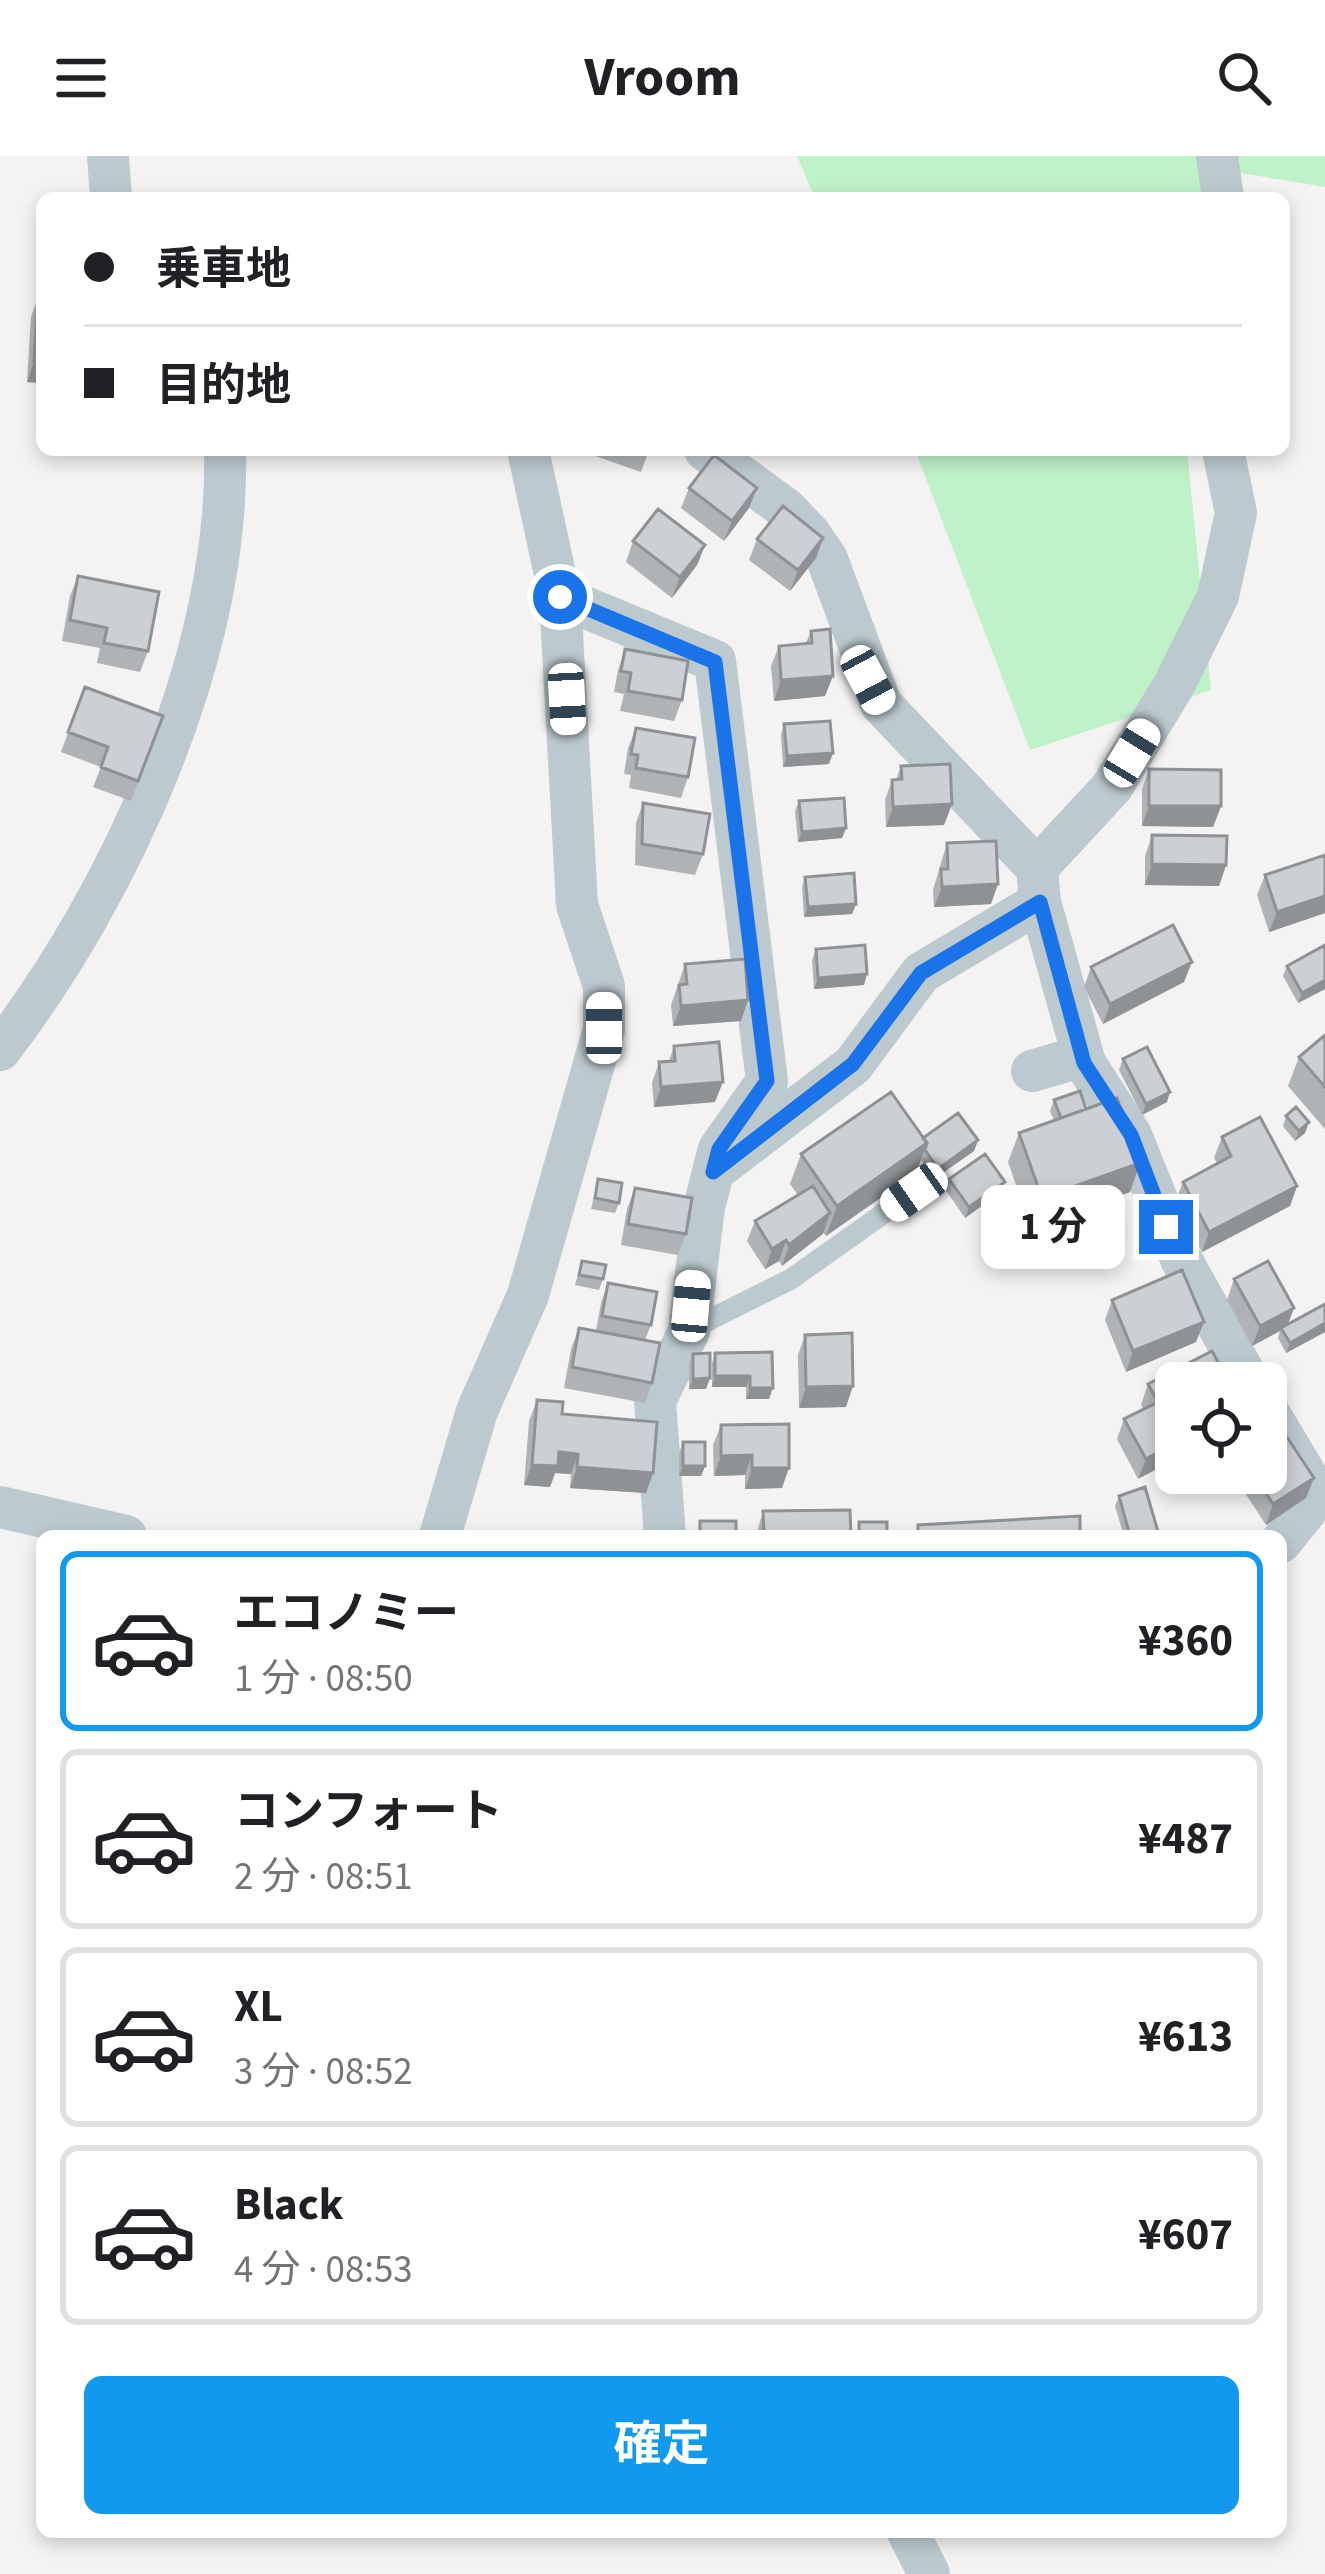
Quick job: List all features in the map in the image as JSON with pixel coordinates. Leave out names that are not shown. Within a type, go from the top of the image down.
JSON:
[{"type":"street","points":[[108,156],[111,192]]},
{"type":"street","points":[[1217,156],[1221,192]]},
{"type":"street","points":[[0,1050],[103,888],[180,715],[209,600],[224,456]]},
{"type":"street","points":[[442,1530],[477,1411],[528,1295],[604,1028],[604,986],[578,905],[560,597],[529,456]]},
{"type":"street","points":[[713,456],[785,508],[810,534],[827,559],[881,704],[1039,885],[1083,1055],[1131,1135],[1181,1259],[1238,1362]]},
{"type":"street","points":[[713,1172],[853,1064],[921,973],[1039,885],[1112,788],[1174,685],[1218,596],[1236,513],[1223,456]]},
{"type":"street","points":[[560,597],[715,662],[767,1081],[719,1149],[688,1331],[655,1401],[664,1530]]},
{"type":"street","points":[[1032,1071],[1083,1055]]},
{"type":"street","points":[[1287,1440],[1322,1492],[1287,1535]]},
{"type":"street","points":[[0,1507],[100,1530]]},
{"type":"street","points":[[911,2538],[929,2574]]},
{"type":"lane","points":[[688,1331],[791,1279],[914,1192]]},
{"type":"green space","points":[[797,156],[1325,156],[1325,187],[1228,171],[1223,192],[812,192]]},
{"type":"green space","points":[[917,456],[1188,456],[1211,690],[1030,750]]},
{"type":"building","points":[[715,456],[757,488],[732,521],[689,488]]},
{"type":"building","points":[[783,506],[823,538],[798,570],[757,539]]},
{"type":"building","points":[[658,509],[705,545],[680,577],[633,541]]},
{"type":"building","points":[[78,576],[159,592],[148,651],[104,643],[107,628],[70,620]]},
{"type":"building","points":[[830,629],[833,676],[781,680],[779,646],[812,643],[811,631]]},
{"type":"building","points":[[625,649],[688,661],[682,700],[628,691],[631,673],[621,671]]},
{"type":"building","points":[[85,687],[163,716],[138,781],[101,767],[108,747],[68,732]]},
{"type":"building","points":[[830,721],[833,753],[787,756],[784,724]]},
{"type":"building","points":[[636,728],[695,738],[688,777],[636,768],[638,755],[631,754]]},
{"type":"building","points":[[950,764],[952,804],[893,807],[892,780],[902,779],[901,766]]},
{"type":"building","points":[[1149,769],[1221,770],[1221,806],[1149,806]]},
{"type":"building","points":[[844,798],[846,828],[802,832],[799,801]]},
{"type":"building","points":[[643,803],[710,814],[703,854],[642,844]]},
{"type":"building","points":[[1152,835],[1227,836],[1226,865],[1152,864]]},
{"type":"building","points":[[996,841],[998,884],[942,887],[941,869],[948,869],[947,843]]},
{"type":"building","points":[[1325,855],[1325,896],[1277,912],[1265,875]]},
{"type":"building","points":[[854,873],[856,904],[808,907],[805,877]]},
{"type":"building","points":[[1173,925],[1192,962],[1110,1004],[1091,967]]},
{"type":"building","points":[[865,945],[867,974],[818,978],[816,949]]},
{"type":"building","points":[[1325,945],[1325,980],[1302,993],[1287,966]]},
{"type":"building","points":[[745,959],[748,1000],[681,1006],[679,985],[687,984],[685,964]]},
{"type":"building","points":[[1325,1035],[1325,1087],[1299,1057]]},
{"type":"building","points":[[719,1042],[723,1082],[661,1087],[659,1062],[675,1061],[674,1046]]},
{"type":"building","points":[[1147,1047],[1170,1092],[1146,1104],[1123,1059]]},
{"type":"building","points":[[1080,1091],[1086,1109],[1061,1118],[1054,1100]]},
{"type":"building","points":[[891,1092],[927,1143],[837,1206],[801,1154]]},
{"type":"building","points":[[1117,1098],[1140,1163],[1042,1198],[1019,1133]]},
{"type":"building","points":[[1296,1107],[1309,1122],[1299,1131],[1286,1116]]},
{"type":"building","points":[[958,1113],[978,1140],[938,1169],[923,1138]]},
{"type":"building","points":[[1260,1117],[1297,1186],[1209,1232],[1183,1182],[1231,1156],[1222,1137]]},
{"type":"building","points":[[985,1154],[1005,1182],[969,1207],[949,1179]]},
{"type":"building","points":[[598,1179],[622,1183],[619,1203],[595,1198]]},
{"type":"building","points":[[813,1186],[830,1213],[789,1245],[786,1240],[772,1249],[755,1221]]},
{"type":"building","points":[[635,1188],[692,1198],[686,1234],[628,1224]]},
{"type":"building","points":[[582,1261],[606,1265],[603,1279],[579,1275]]},
{"type":"building","points":[[1268,1261],[1294,1308],[1260,1326],[1234,1279]]},
{"type":"building","points":[[1182,1270],[1204,1322],[1133,1351],[1112,1300]]},
{"type":"building","points":[[608,1283],[657,1292],[651,1325],[602,1316]]},
{"type":"building","points":[[1325,1304],[1325,1323],[1290,1343],[1281,1328]]},
{"type":"building","points":[[579,1328],[660,1343],[652,1383],[572,1367]]},
{"type":"building","points":[[852,1333],[853,1386],[806,1387],[805,1335]]},
{"type":"building","points":[[1212,1351],[1218,1362],[1191,1362]]},
{"type":"building","points":[[772,1352],[773,1388],[750,1388],[750,1376],[715,1376],[715,1353]]},
{"type":"building","points":[[710,1353],[710,1378],[693,1379],[693,1354]]},
{"type":"building","points":[[537,1400],[563,1402],[562,1414],[657,1422],[653,1473],[577,1467],[578,1454],[559,1452],[558,1466],[532,1465]]},
{"type":"building","points":[[1155,1404],[1155,1454],[1146,1459],[1124,1419]]},
{"type":"building","points":[[789,1424],[789,1468],[752,1468],[752,1455],[721,1456],[721,1425]]},
{"type":"building","points":[[1287,1437],[1314,1478],[1273,1504],[1267,1494],[1287,1494]]},
{"type":"building","points":[[683,1442],[705,1442],[705,1466],[683,1466]]},
{"type":"building","points":[[1145,1487],[1158,1530],[1128,1530],[1119,1496]]},
{"type":"building","points":[[850,1510],[851,1530],[764,1530],[763,1511]]},
{"type":"building","points":[[1080,1516],[1080,1530],[918,1530],[918,1525]]},
{"type":"building","points":[[700,1521],[736,1521],[736,1530],[700,1530]]},
{"type":"building","points":[[859,1522],[887,1522],[887,1530],[859,1530]]},
{"type":"route","points":[[560,597],[715,662],[767,1081],[719,1149],[713,1172],[778,1127],[853,1064],[921,973],[1040,902],[1084,1063],[1131,1135],[1166,1227]]}]
